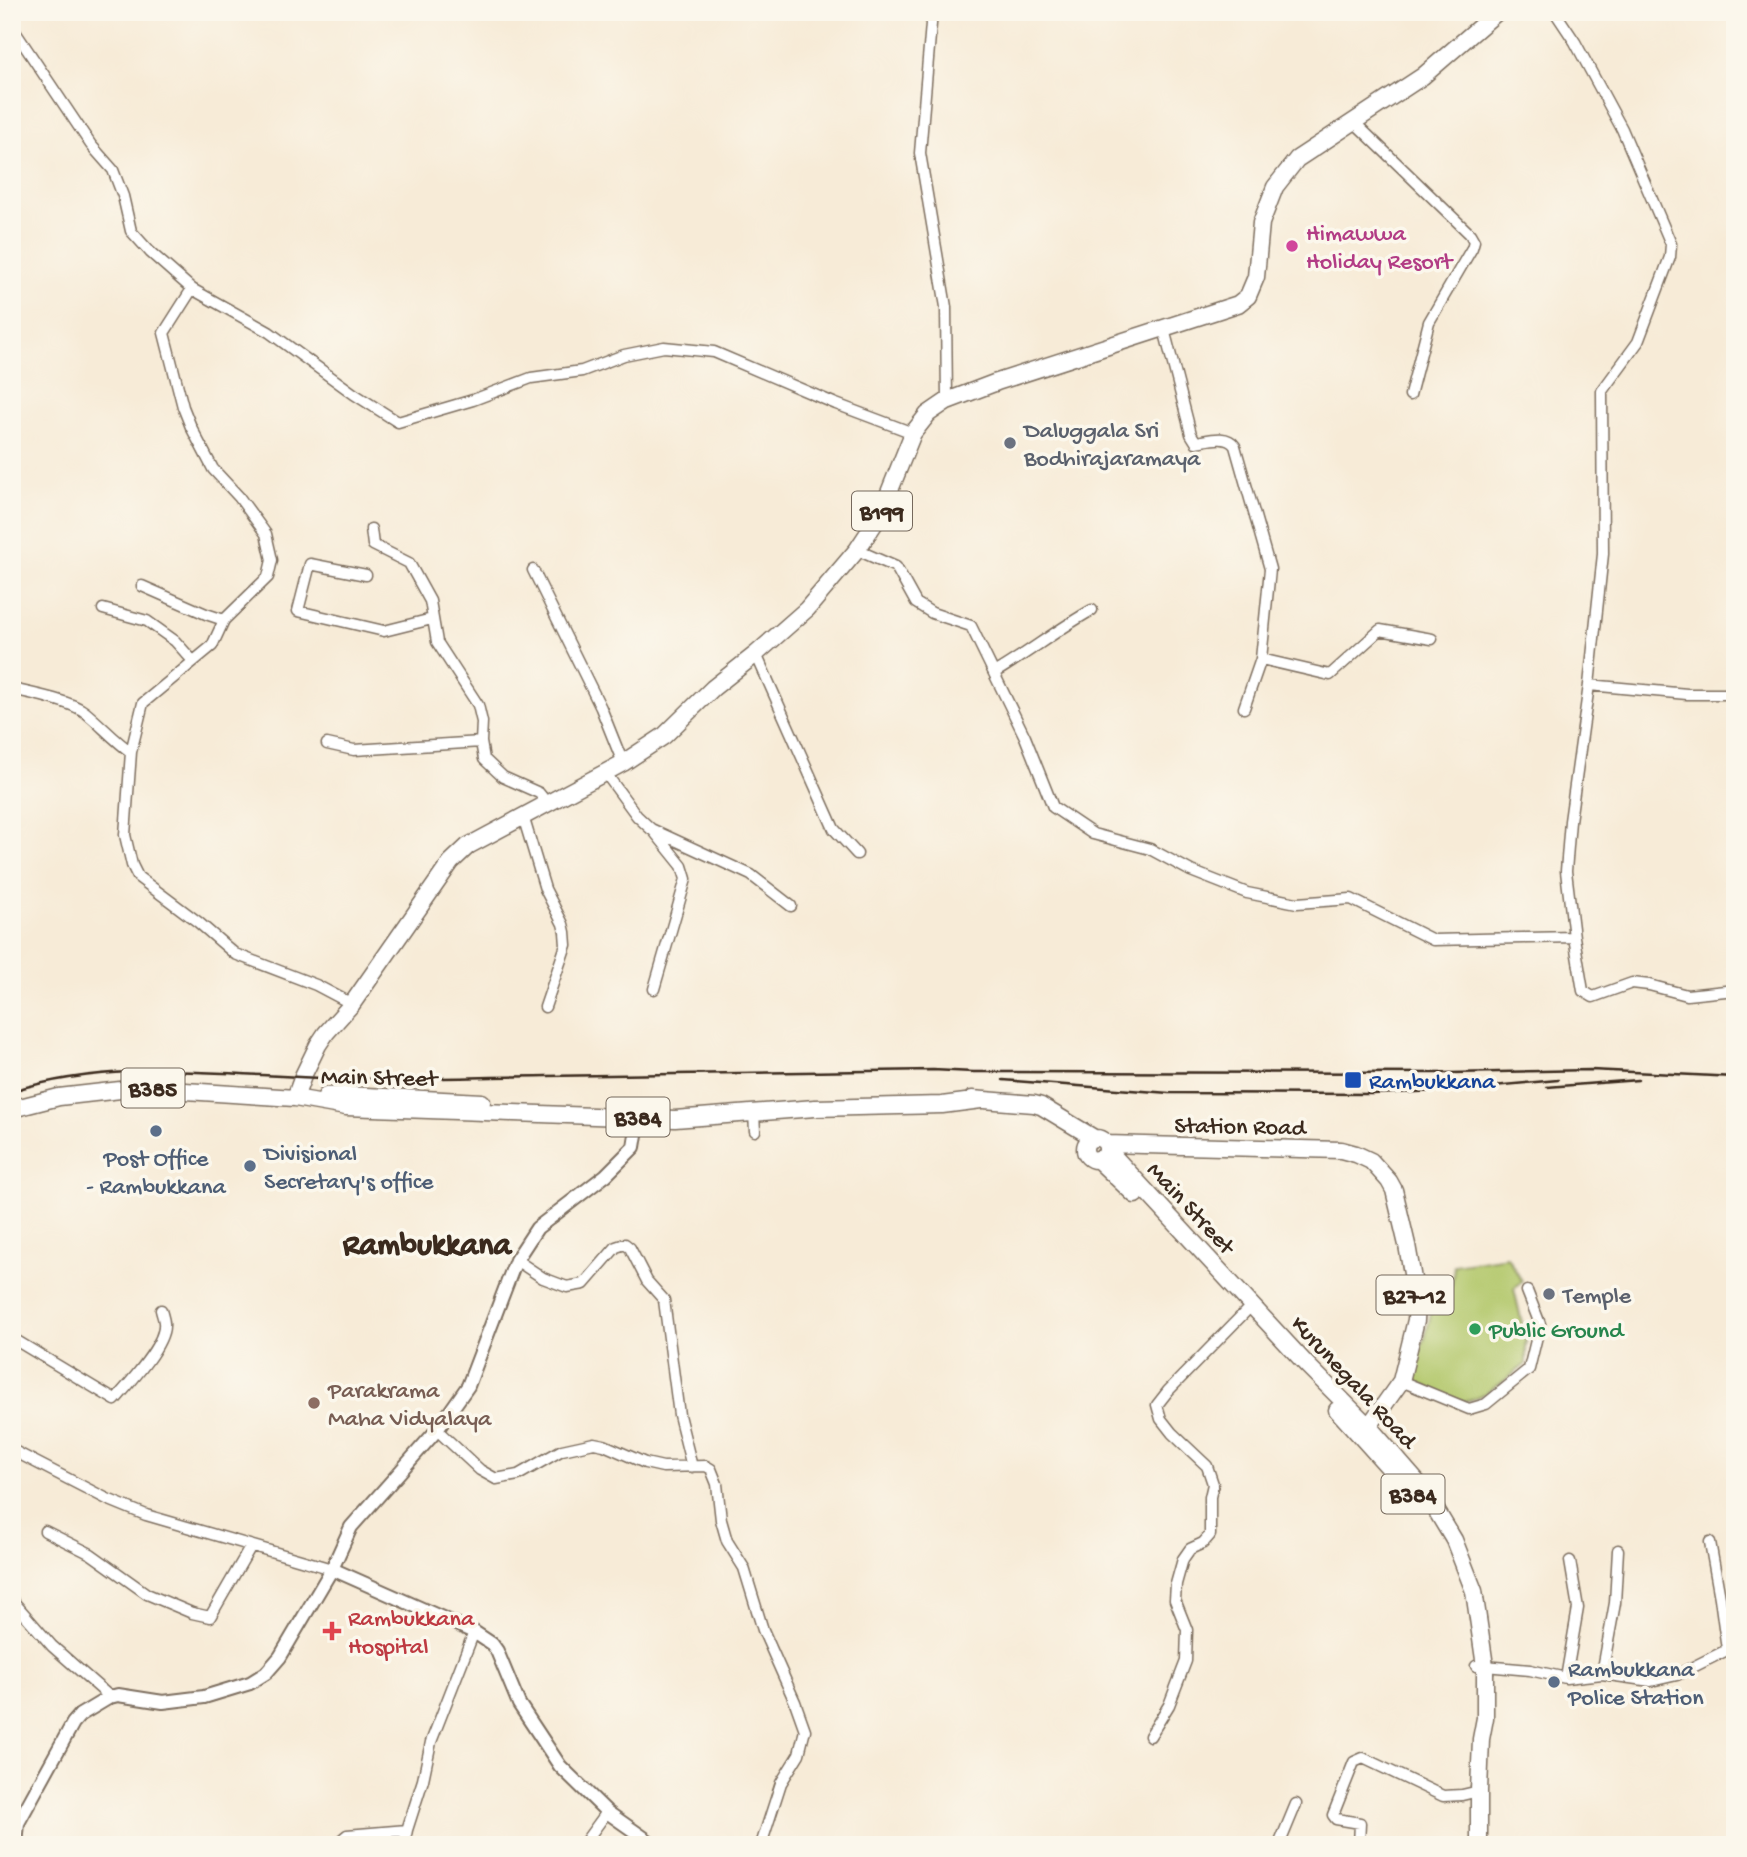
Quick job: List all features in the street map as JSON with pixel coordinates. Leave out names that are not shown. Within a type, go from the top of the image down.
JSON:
[{"type":"main road","name":"B199","points":[[295,1098],[318,1045],[352,1004],[451,862],[468,846],[623,763],[664,736],[713,688],[807,609],[857,550],[880,514],[913,433],[928,414],[947,401],[997,382],[1237,304],[1248,296],[1256,277],[1261,223],[1275,187],[1297,159],[1423,76],[1497,12]]},
{"type":"main road","name":"B385","points":[[12,1109],[59,1097],[138,1087],[295,1098]]},
{"type":"main road","name":"Main Street","points":[[640,1114],[843,1096],[940,1096],[1041,1106],[1066,1121],[1098,1148],[1165,1224],[1246,1303]]},
{"type":"main road","name":"Main Street","points":[[295,1098],[346,1107],[640,1114],[695,1119],[825,1108],[942,1105],[981,1100]]},
{"type":"main road","name":"Station Road","points":[[1098,1148],[1319,1148],[1341,1150],[1371,1161],[1394,1190],[1417,1303],[1416,1320],[1401,1381]]},
{"type":"main road","name":"Kurunegala Road","points":[[1246,1303],[1424,1490],[1454,1540],[1474,1591],[1480,1666],[1479,1845]]},
{"type":"main road","name":"B27-12","points":[[1365,1431],[1401,1381]]},
{"type":"street","points":[[932,12],[920,153],[946,307],[947,401]]},
{"type":"street","points":[[1555,12],[1575,42],[1622,129],[1671,244],[1670,257],[1638,342],[1602,391],[1603,554],[1566,870],[1583,991],[1593,997],[1632,983],[1687,995],[1735,990]]},
{"type":"street","points":[[12,27],[91,145],[113,170],[123,196],[131,231],[150,252],[192,289],[269,332],[354,394],[398,422],[473,400],[531,378],[582,371],[624,355],[664,347],[715,352],[836,404],[913,433]]},
{"type":"street","points":[[1354,122],[1470,234],[1474,241],[1429,322],[1410,395]]},
{"type":"street","points":[[192,289],[164,333],[183,407],[213,469],[266,534],[272,560],[268,577],[224,620],[212,646],[143,703],[131,752],[125,835],[132,865],[138,877],[235,954],[316,985],[352,1004]]},
{"type":"street","points":[[1164,329],[1191,434],[1196,442],[1225,439],[1231,440],[1235,446],[1270,569],[1261,659],[1244,708]]},
{"type":"street","points":[[371,529],[373,545],[409,562],[430,601],[437,642],[478,705],[484,759],[503,776],[539,793],[547,803]]},
{"type":"street","points":[[857,550],[896,567],[916,603],[932,613],[971,626],[1025,737],[1053,807],[1093,834],[1150,849],[1191,871],[1247,893],[1297,903],[1351,899],[1433,940],[1574,937]]},
{"type":"street","points":[[366,575],[310,564],[298,611],[384,631],[432,619]]},
{"type":"street","points":[[533,570],[601,708],[623,763]]},
{"type":"street","points":[[142,586],[224,620]]},
{"type":"street","points":[[103,609],[147,621],[175,641],[193,662]]},
{"type":"street","points":[[994,673],[1092,610]]},
{"type":"street","points":[[1261,659],[1330,675],[1380,630],[1432,639]]},
{"type":"street","points":[[756,654],[834,829],[857,854]]},
{"type":"street","points":[[1589,685],[1687,694],[1735,694]]},
{"type":"street","points":[[12,689],[41,695],[83,710],[131,752]]},
{"type":"street","points":[[327,744],[354,750],[481,741]]},
{"type":"street","points":[[604,771],[637,816],[651,828],[682,866],[686,878],[654,989]]},
{"type":"street","points":[[523,816],[545,889],[564,924],[565,932],[566,945],[545,1007]]},
{"type":"street","points":[[651,828],[751,875],[791,906]]},
{"type":"street","points":[[16,1845],[18,1823],[73,1723],[80,1716],[110,1697],[118,1695],[163,1702],[204,1697],[250,1683],[266,1673],[280,1657],[332,1569],[351,1527],[437,1430],[468,1386],[516,1260],[537,1228],[606,1175],[634,1147],[640,1114]]},
{"type":"street","points":[[754,1114],[755,1131]]},
{"type":"street","points":[[516,1260],[543,1278],[567,1287],[584,1284],[616,1247],[625,1244],[630,1248],[647,1281],[664,1300],[679,1415],[692,1467]]},
{"type":"street","points":[[1401,1381],[1469,1409],[1486,1404],[1529,1369],[1540,1324],[1527,1291]]},
{"type":"street","points":[[1150,1736],[1169,1705],[1186,1661],[1186,1630],[1175,1600],[1176,1584],[1183,1559],[1190,1549],[1203,1543],[1210,1535],[1210,1497],[1213,1484],[1207,1466],[1172,1433],[1161,1419],[1157,1405],[1246,1303]]},
{"type":"street","points":[[12,1338],[115,1400],[138,1373],[163,1336],[165,1325],[161,1310]]},
{"type":"street","points":[[437,1430],[480,1470],[496,1479],[518,1475],[562,1450],[594,1443],[645,1464],[663,1467],[706,1466],[711,1469],[717,1484],[721,1520],[727,1541],[744,1568],[763,1630],[795,1702],[804,1730],[799,1754],[780,1783],[761,1845]]},
{"type":"street","points":[[12,1450],[107,1499],[146,1515],[332,1569],[474,1632],[492,1644],[497,1651],[519,1704],[560,1766],[607,1812],[654,1845]]},
{"type":"street","points":[[45,1531],[91,1553],[147,1594],[192,1613],[210,1617],[251,1546]]},
{"type":"street","points":[[1480,1666],[1530,1670],[1566,1678],[1602,1674],[1651,1681],[1677,1675],[1731,1647],[1710,1542]]},
{"type":"street","points":[[1602,1674],[1615,1603],[1618,1550]]},
{"type":"street","points":[[1566,1678],[1578,1608],[1570,1561]]},
{"type":"street","points":[[12,1600],[52,1646],[110,1697]]},
{"type":"street","points":[[404,1845],[424,1780],[431,1742],[474,1632]]},
{"type":"street","points":[[1359,1845],[1360,1823],[1336,1819],[1333,1815],[1354,1762],[1363,1758],[1443,1796],[1479,1791]]},
{"type":"street","points":[[1279,1845],[1296,1804]]},
{"type":"street","points":[[583,1845],[607,1812]]},
{"type":"street","points":[[335,1845],[347,1835],[407,1830]]},
{"type":"green space","name":"Public Ground","points":[[1507,1257],[1522,1281],[1514,1289],[1526,1340],[1526,1364],[1488,1392],[1465,1401],[1409,1378],[1425,1338],[1434,1302],[1452,1285],[1454,1265]]},
{"type":"railway","points":[[12,1091],[55,1080],[140,1072],[355,1079],[933,1070],[1451,1073],[1591,1070],[1735,1077]]},
{"type":"railway","points":[[1003,1080],[1169,1093],[1372,1094],[1558,1080]]},
{"type":"railway","points":[[1547,1087],[1638,1080]]},
{"type":"place","name":"Himawwa Holiday Resort","points":[[1292,246]]},
{"type":"place","name":"Daluggala Sri Bodhirajaramaya","points":[[1010,443]]},
{"type":"place","name":"Rambukkana","points":[[1353,1080]]},
{"type":"place","name":"Post Office - Rambukkana","points":[[156,1131]]},
{"type":"place","name":"Divisional Secretary's office","points":[[250,1166]]},
{"type":"place","name":"Temple","points":[[1549,1294]]},
{"type":"place","name":"Public Ground","points":[[1475,1329]]},
{"type":"place","name":"Parakrama Maha Vidyalaya","points":[[314,1403]]},
{"type":"place","name":"Rambukkana Hospital","points":[[332,1631]]},
{"type":"place","name":"Rambukkana Police Station","points":[[1554,1682]]},
{"type":"district","name":"Rambukkana","points":[[427,1242]]}]
